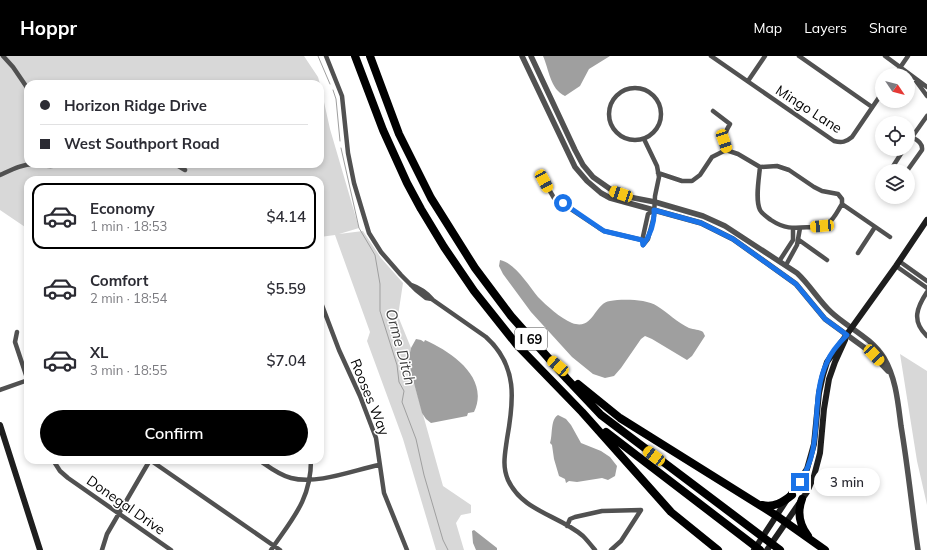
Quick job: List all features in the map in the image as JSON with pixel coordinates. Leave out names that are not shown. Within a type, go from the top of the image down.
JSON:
[{"type":"highway","name":"I 69","points":[[355,56],[383,130],[421,209],[444,247],[474,291],[503,329],[536,366],[582,412],[620,445],[760,550]]},
{"type":"highway","name":"I 69","points":[[370,56],[404,145],[439,213],[492,292],[511,316],[547,357],[610,422],[780,550]]},
{"type":"highway","points":[[547,357],[588,393],[620,418],[777,516],[825,550]]},
{"type":"highway","points":[[582,412],[671,512],[716,549]]},
{"type":"highway","points":[[754,502],[765,506],[774,506],[792,494]]},
{"type":"highway","points":[[802,499],[799,510],[800,520],[804,531],[813,542]]},
{"type":"main road","points":[[754,550],[807,470],[813,453],[819,393],[824,368],[831,355],[852,328],[927,220]]},
{"type":"main road","points":[[768,550],[811,484],[820,453],[824,409],[829,379],[847,335]]},
{"type":"main road","points":[[0,424],[40,550]]},
{"type":"street","points":[[3,56],[24,83]]},
{"type":"street","points":[[326,56],[342,96],[348,154],[366,227],[373,240],[391,264],[412,285],[418,287],[435,301],[486,336],[500,353],[509,372],[513,392],[512,410],[504,459],[505,472],[514,490],[523,500],[534,509],[583,536],[595,550]]},
{"type":"street","points":[[522,56],[575,167],[587,181],[601,193],[619,201],[701,223],[733,239],[796,284],[825,319],[869,351],[891,374]]},
{"type":"street","points":[[531,56],[575,150],[583,165],[592,177],[612,191],[629,197],[655,202],[703,216],[725,226],[780,260],[806,281],[832,313],[852,328],[879,352],[886,362],[897,395],[918,550]]},
{"type":"street","name":"Mingo Lane","points":[[711,56],[834,141],[841,143],[846,141],[859,128],[875,104]]},
{"type":"street","points":[[748,81],[765,56]]},
{"type":"street","points":[[799,56],[872,108]]},
{"type":"street","points":[[885,56],[927,87]]},
{"type":"street","points":[[900,67],[908,56]]},
{"type":"street","points":[[916,79],[927,96]]},
{"type":"street","points":[[639,88],[646,90],[657,99],[660,105],[661,119],[659,126],[656,131],[644,139],[634,141],[623,138],[611,125],[609,113],[611,104],[620,93],[626,90],[639,88]]},
{"type":"street","points":[[713,111],[730,124],[724,134],[726,150]]},
{"type":"street","points":[[915,133],[927,116]]},
{"type":"street","points":[[544,181],[554,198],[604,231],[642,242],[648,214],[654,210],[655,196],[659,180],[657,166],[644,139]]},
{"type":"street","points":[[912,164],[922,148],[920,142],[915,139]]},
{"type":"street","points":[[658,173],[682,181],[692,180],[700,175],[712,157],[726,150],[738,154],[760,167],[777,166],[790,170],[814,187],[822,191],[838,194],[842,199],[842,204],[831,221],[822,226],[787,228],[779,225],[764,215],[760,210],[758,202],[760,167]]},
{"type":"street","points":[[0,175],[24,166]]},
{"type":"street","points":[[842,204],[890,238]]},
{"type":"street","points":[[858,253],[875,227]]},
{"type":"street","points":[[780,260],[793,240],[793,228]]},
{"type":"street","points":[[786,265],[797,245],[800,228]]},
{"type":"street","points":[[798,240],[827,260]]},
{"type":"street","points":[[898,263],[927,281]]},
{"type":"street","points":[[898,263],[927,288]]},
{"type":"street","points":[[927,292],[918,307],[917,320],[920,328],[927,336]]},
{"type":"street","name":"Rooses Way","points":[[324,311],[376,438],[384,493],[407,550]]},
{"type":"street","points":[[17,332],[15,342],[24,369]]},
{"type":"street","points":[[0,390],[24,382]]},
{"type":"street","name":"Donegal Drive","points":[[56,464],[62,473],[172,550]]},
{"type":"street","points":[[102,550],[107,534],[118,513],[148,464]]},
{"type":"street","points":[[156,464],[272,548],[280,550]]},
{"type":"street","points":[[266,464],[292,478],[310,480],[379,465]]},
{"type":"street","points":[[272,548],[298,511],[305,496],[310,480],[311,464]]},
{"type":"street","points":[[567,526],[570,520],[575,517],[602,511],[641,510],[622,541],[611,550]]},
{"type":"shaded area","points":[[0,56],[304,56],[319,80],[24,80],[24,168],[324,168],[324,102],[330,129],[359,228],[339,234],[363,231],[381,258],[403,283],[398,316],[411,348],[408,361],[443,486],[471,505],[471,513],[461,515],[456,523],[464,550],[436,550],[403,439],[367,341],[370,332],[335,235],[324,236],[324,176],[24,176],[24,226],[0,210]]},
{"type":"shaded area","points":[[543,56],[610,56],[589,69],[580,86],[565,96],[556,89],[553,84]]},
{"type":"shaded area","points":[[500,260],[511,265],[538,297],[563,318],[572,323],[585,323],[600,306],[610,301],[634,300],[647,302],[657,306],[685,326],[700,330],[705,336],[692,356],[687,360],[645,336],[641,339],[614,376],[605,378],[593,374],[572,357],[531,312],[503,274],[499,266]]},
{"type":"shaded area","points":[[416,339],[424,342],[425,340],[436,345],[457,359],[466,368],[473,377],[477,388],[478,400],[474,412],[468,413],[467,416],[431,423],[426,419],[422,413],[408,361],[411,348]]},
{"type":"shaded area","points":[[900,354],[927,371],[927,505],[917,461]]},
{"type":"shaded area","points":[[558,415],[566,419],[571,425],[581,443],[601,451],[610,457],[617,466],[615,476],[608,480],[602,478],[577,482],[569,481],[566,483],[565,479],[559,476],[552,445],[550,443],[554,420]]},
{"type":"shaded area","points":[[474,530],[497,548],[497,550],[476,550],[473,543],[472,531]]},
{"type":"waterway","name":"Orme Ditch","points":[[318,56],[330,84]]},
{"type":"waterway","name":"Orme Ditch","points":[[333,90],[336,99],[340,141]]},
{"type":"waterway","name":"Orme Ditch","points":[[341,148],[359,228],[375,255],[380,284],[380,311],[397,365],[399,382],[404,391],[402,402],[416,439],[424,475],[443,540],[448,550]]},
{"type":"route","points":[[563,203],[604,231],[642,240],[643,245],[648,239],[654,216],[654,210],[711,227],[733,239],[792,280],[805,293],[820,314],[833,326],[847,335],[831,355],[824,368],[819,393],[813,453],[807,470],[800,482]]}]
